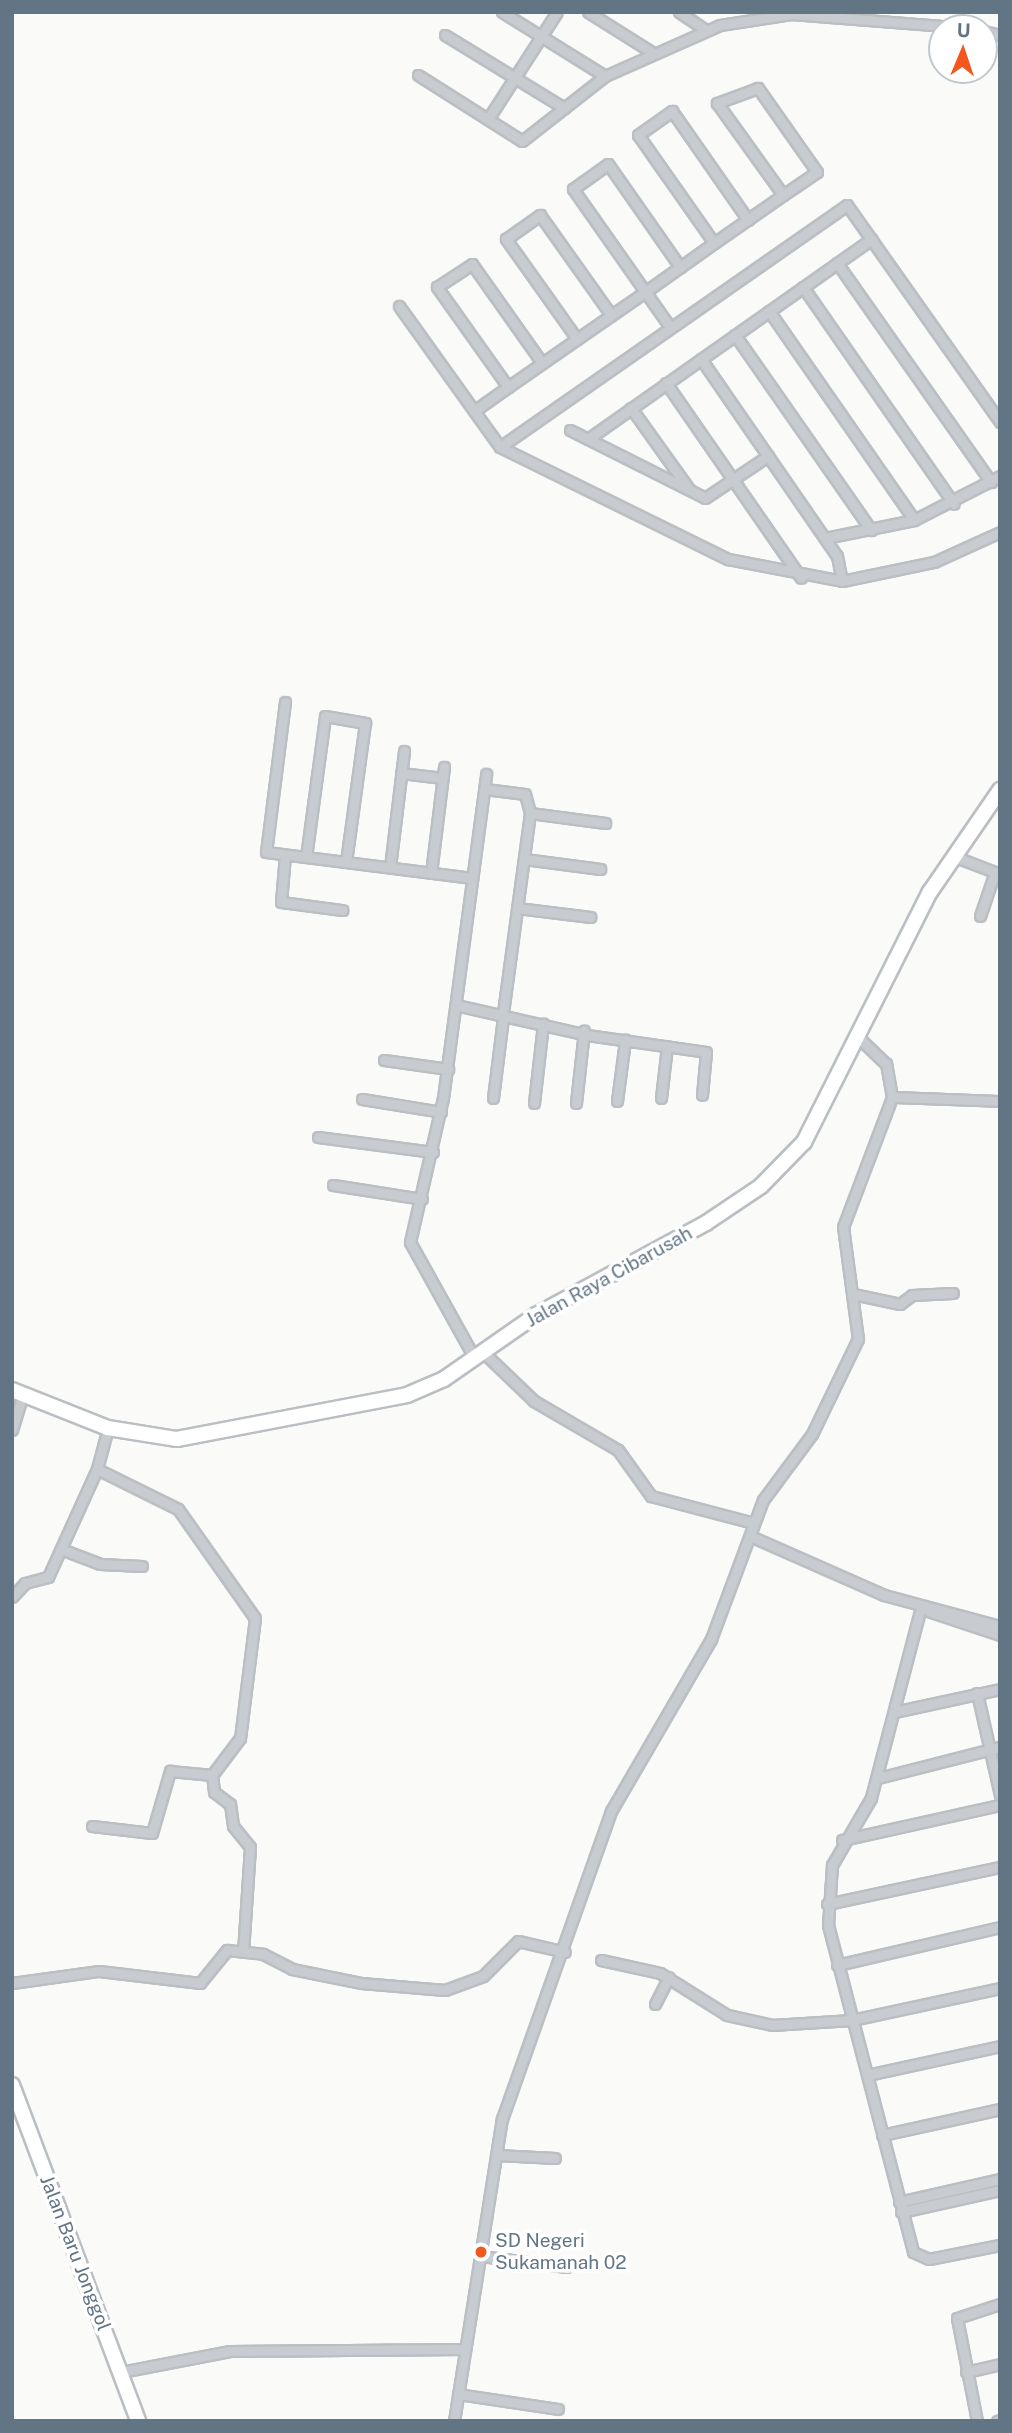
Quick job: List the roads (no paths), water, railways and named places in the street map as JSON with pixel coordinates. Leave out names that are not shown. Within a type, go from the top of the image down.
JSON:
[{"type":"main road","name":"Jalan Raya Cibarusah","points":[[18,1392],[108,1429],[163,1438],[217,1435],[420,1391],[480,1356],[536,1315],[761,1186],[814,1126],[857,1036],[953,856],[1000,790]]},
{"type":"main road","name":"Jalan Baru Jonggol","points":[[12,2085],[138,2421]]},
{"type":"street","points":[[502,12],[605,76]]},
{"type":"street","points":[[488,118],[557,12]]},
{"type":"street","points":[[588,12],[653,53]]},
{"type":"street","points":[[679,12],[706,30]]},
{"type":"street","points":[[418,75],[522,141],[605,76],[706,30],[757,17],[840,14],[928,22]]},
{"type":"street","points":[[445,35],[565,108]]},
{"type":"street","points":[[474,411],[817,172],[758,88],[717,103],[783,195]]},
{"type":"street","points":[[714,243],[638,135],[672,111],[748,220]]},
{"type":"street","points":[[670,327],[573,189],[608,164],[680,267]]},
{"type":"street","points":[[500,447],[847,205],[1000,422]]},
{"type":"street","points":[[577,339],[506,239],[540,215],[611,315]]},
{"type":"street","points":[[588,439],[871,239]]},
{"type":"street","points":[[837,263],[991,482]]},
{"type":"street","points":[[508,387],[438,287],[472,264],[542,363]]},
{"type":"street","points":[[803,287],[954,504]]},
{"type":"street","points":[[399,306],[500,447],[727,559],[801,578],[842,581],[934,562],[1000,532]]},
{"type":"street","points":[[769,311],[914,520]]},
{"type":"street","points":[[735,335],[871,530]]},
{"type":"street","points":[[701,359],[837,556],[842,581]]},
{"type":"street","points":[[666,383],[801,578]]},
{"type":"street","points":[[631,408],[690,491]]},
{"type":"street","points":[[570,430],[705,498],[768,456]]},
{"type":"street","points":[[825,538],[914,520],[954,504],[1000,477]]},
{"type":"street","points":[[285,702],[265,849],[285,855],[472,878]]},
{"type":"street","points":[[306,857],[326,716],[365,723],[346,862]]},
{"type":"street","points":[[390,867],[404,751]]},
{"type":"street","points":[[431,873],[444,767]]},
{"type":"street","points":[[401,773],[443,778]]},
{"type":"street","points":[[486,774],[448,1069],[411,1252],[480,1356],[534,1401],[618,1450],[651,1496],[754,1523]]},
{"type":"street","points":[[485,789],[525,794],[530,813],[494,1098]]},
{"type":"street","points":[[530,813],[605,823]]},
{"type":"street","points":[[285,855],[281,902],[342,909]]},
{"type":"street","points":[[953,856],[997,873],[980,916]]},
{"type":"street","points":[[524,859],[600,869]]},
{"type":"street","points":[[517,908],[590,917]]},
{"type":"street","points":[[456,1005],[625,1040],[706,1052],[702,1095]]},
{"type":"street","points":[[534,1103],[543,1024]]},
{"type":"street","points":[[576,1103],[584,1030]]},
{"type":"street","points":[[454,2421],[497,2155],[514,2078],[565,1952],[618,1795],[710,1639],[763,1500],[812,1434],[853,1350],[859,1325],[843,1227],[892,1097],[886,1064],[857,1036]]},
{"type":"street","points":[[617,1101],[625,1040]]},
{"type":"street","points":[[662,1098],[667,1046]]},
{"type":"street","points":[[384,1060],[448,1069]]},
{"type":"street","points":[[892,1097],[1000,1101]]},
{"type":"street","points":[[362,1099],[440,1112]]},
{"type":"street","points":[[318,1138],[433,1152]]},
{"type":"street","points":[[333,1185],[422,1199]]},
{"type":"street","points":[[853,1294],[900,1304],[912,1295],[953,1293]]},
{"type":"street","points":[[12,1430],[18,1392]]},
{"type":"street","points":[[12,1597],[24,1583],[48,1577],[97,1469],[108,1429]]},
{"type":"street","points":[[97,1469],[178,1509],[255,1618],[240,1738],[212,1775],[214,1791],[230,1804],[233,1826],[250,1847],[243,1952]]},
{"type":"street","points":[[750,1536],[921,1606],[1000,1635]]},
{"type":"street","points":[[61,1549],[100,1564],[142,1566]]},
{"type":"street","points":[[921,1606],[1000,1626]]},
{"type":"street","points":[[921,1606],[877,1778],[842,1840],[827,1904],[837,1965],[913,2252],[921,2258],[1000,2245]]},
{"type":"street","points":[[894,1712],[1000,1689]]},
{"type":"street","points":[[977,1693],[995,1748],[1000,1795]]},
{"type":"street","points":[[877,1778],[995,1748]]},
{"type":"street","points":[[92,1826],[152,1833],[170,1770],[212,1775]]},
{"type":"street","points":[[842,1840],[1000,1805]]},
{"type":"street","points":[[827,1904],[1000,1867]]},
{"type":"street","points":[[837,1965],[1000,1927]]},
{"type":"street","points":[[12,1983],[99,1971],[200,1983],[222,1951],[243,1952],[300,1971],[423,1991],[463,1987],[483,1976],[518,1941],[565,1952]]},
{"type":"street","points":[[601,1960],[669,1977],[746,2022],[852,2020],[1000,1988]]},
{"type":"street","points":[[655,2004],[669,1977]]},
{"type":"street","points":[[867,2075],[1000,2046]]},
{"type":"street","points":[[882,2135],[1000,2109]]},
{"type":"street","points":[[497,2155],[555,2158]]},
{"type":"street","points":[[900,2207],[1000,2179]]},
{"type":"street","points":[[900,2207],[1000,2190]]},
{"type":"street","points":[[481,2256],[566,2267]]},
{"type":"street","points":[[977,2421],[957,2319],[1000,2304]]},
{"type":"street","points":[[121,2372],[230,2351],[465,2348]]},
{"type":"street","points":[[966,2372],[1000,2364]]},
{"type":"street","points":[[458,2394],[558,2409]]},
{"type":"place","name":"SD Negeri Sukamanah 02","points":[[481,2252]]}]
